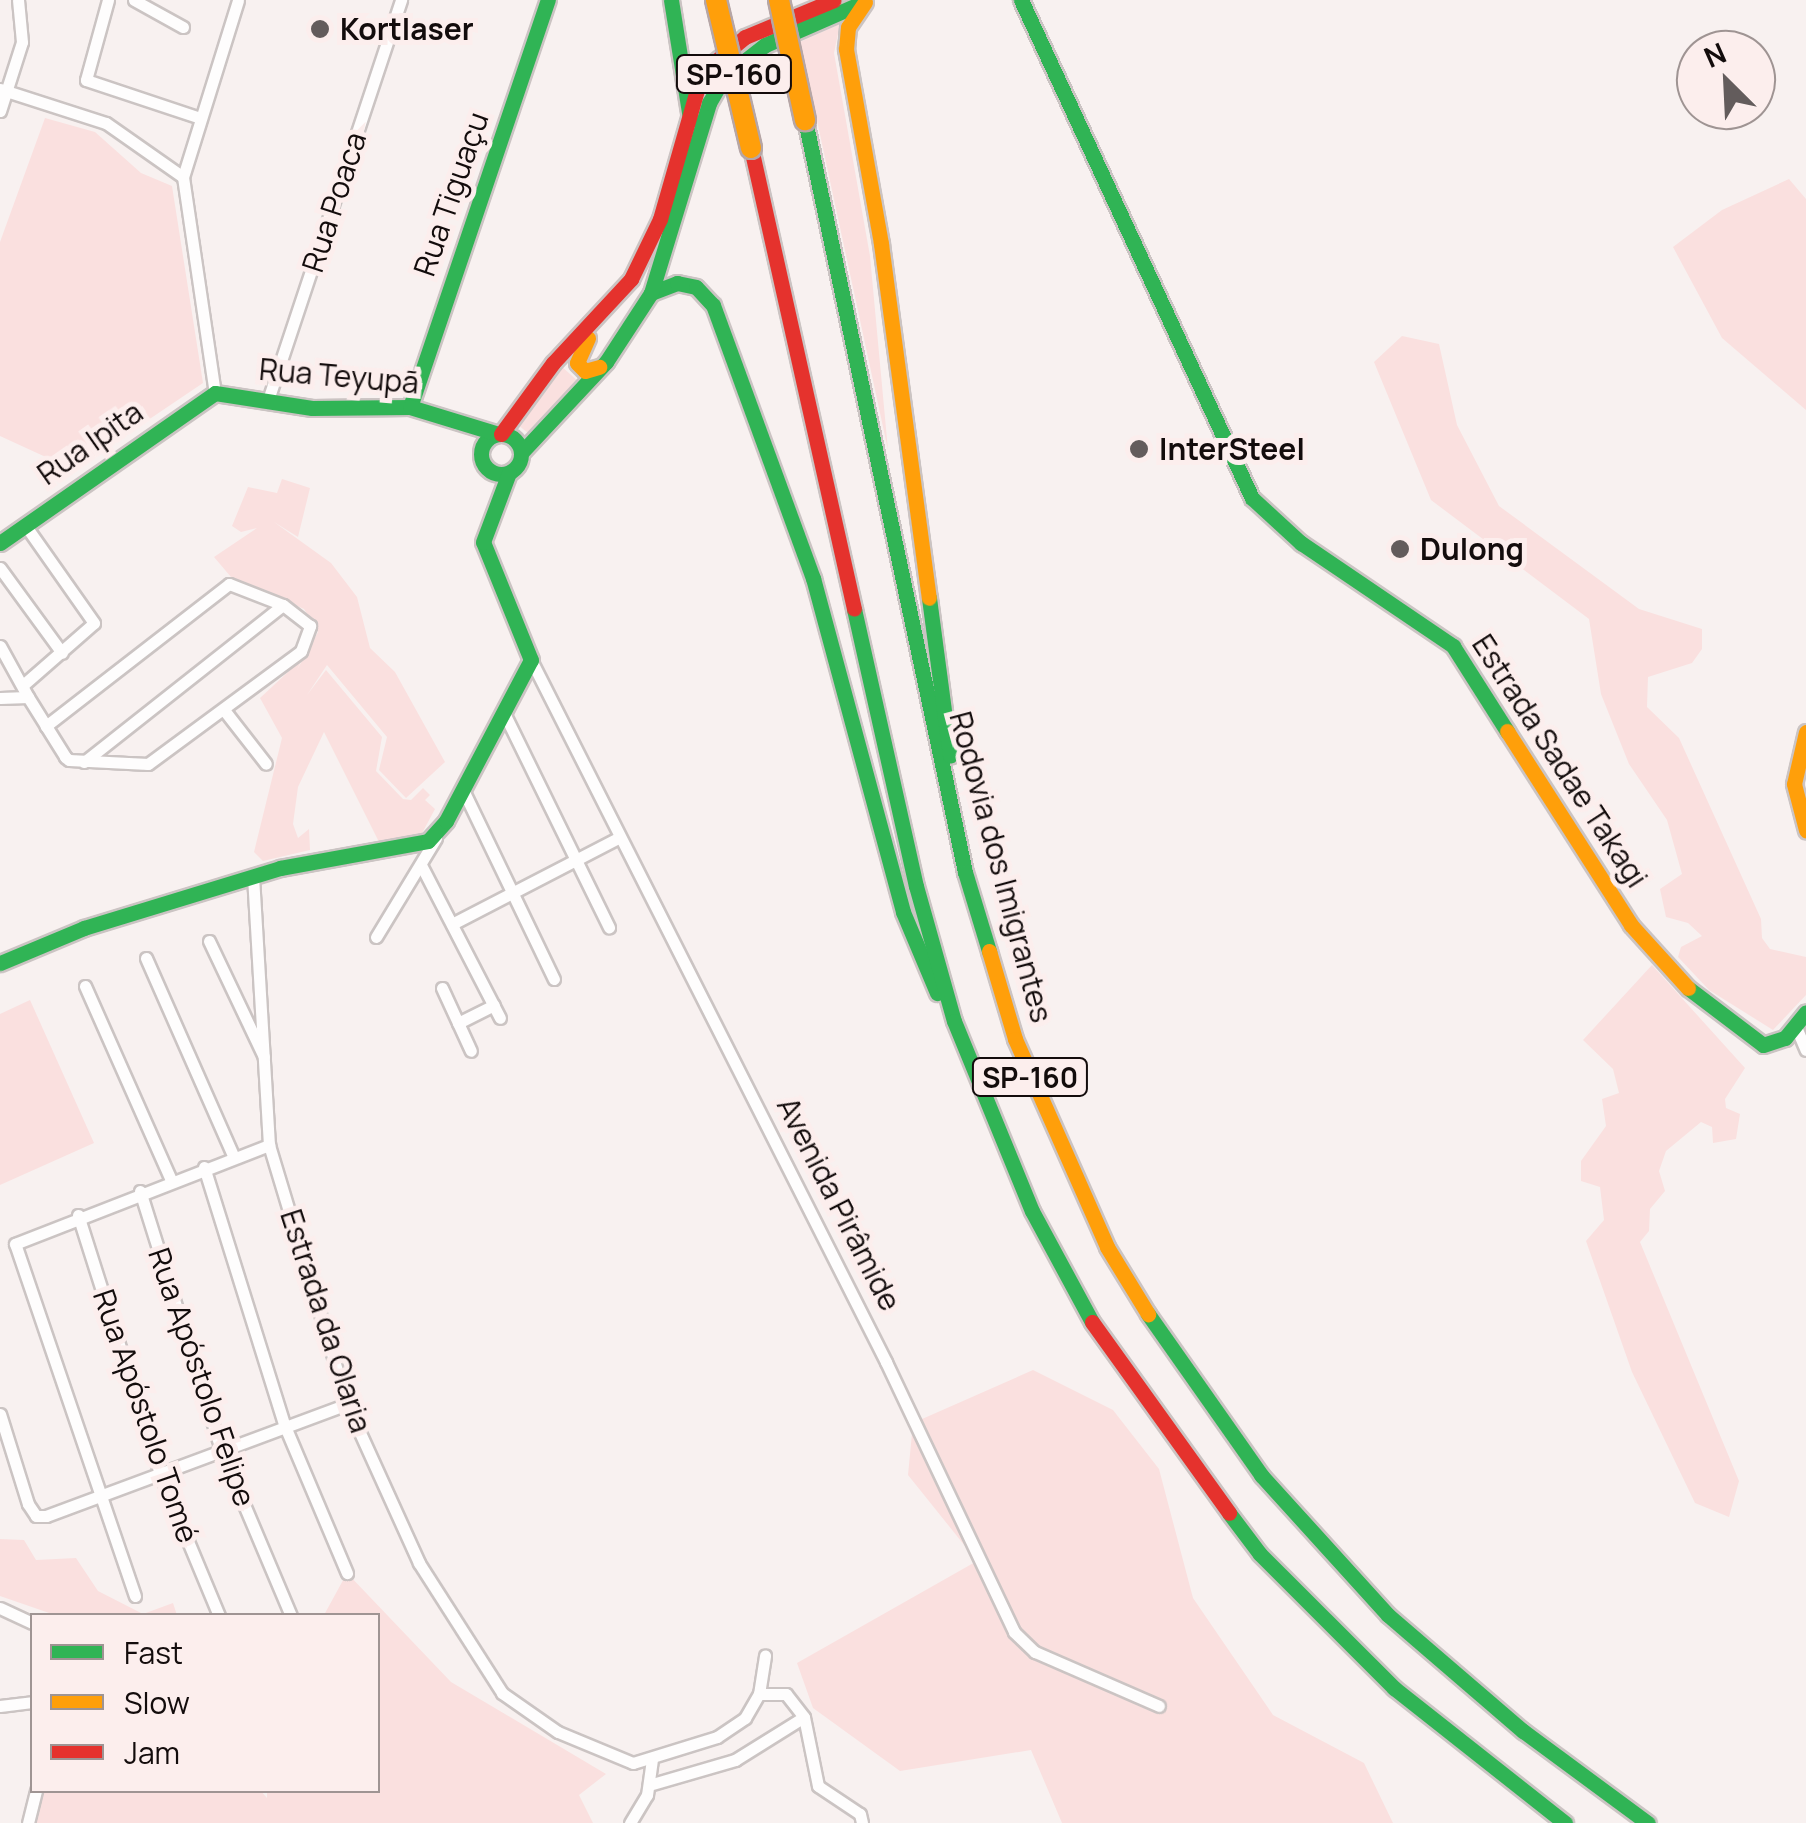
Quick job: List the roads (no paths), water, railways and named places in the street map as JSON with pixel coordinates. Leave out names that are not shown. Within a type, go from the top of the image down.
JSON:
[{"type":"main road","name":"Rua Tiguaçu","points":[[410,407],[548,0]]},
{"type":"main road","points":[[671,0],[690,119]]},
{"type":"main road","name":"SP-160","points":[[716,0],[901,828],[954,1021],[1032,1212],[1110,1354],[1203,1485],[1334,1634],[1565,1823]]},
{"type":"main road","name":"Rodovia dos Imigrantes","points":[[779,0],[944,782],[995,980],[1032,1084],[1107,1247],[1186,1376],[1261,1475],[1388,1616],[1523,1731],[1648,1823]]},
{"type":"main road","points":[[606,362],[590,372],[576,358],[615,303],[660,219],[702,79],[732,45],[834,0]]},
{"type":"main road","name":"Estrada Sadae Takagi","points":[[1021,0],[1252,498],[1301,542],[1453,646],[1631,925],[1691,991],[1763,1045],[1801,1019]]},
{"type":"main road","points":[[0,963],[84,928],[253,876],[398,852],[422,844],[440,829],[531,660],[483,542],[500,473],[606,362],[651,293],[709,103],[724,76],[764,45],[867,1]]},
{"type":"main road","points":[[867,1],[845,44],[867,154],[951,752],[944,782]]},
{"type":"main road","points":[[651,293],[678,282],[696,288],[713,305],[813,578],[912,938],[954,1021]]},
{"type":"main road","points":[[500,473],[482,463],[493,437],[553,363],[615,303]]},
{"type":"main road","name":"Rua Teyupã","points":[[215,393],[266,403],[410,407],[493,437]]},
{"type":"main road","name":"Rua Ipita","points":[[0,542],[215,393]]},
{"type":"main road","points":[[493,437],[513,438],[521,453]]},
{"type":"main road","points":[[1806,732],[1794,784],[1806,830]]},
{"type":"street","points":[[0,111],[24,26],[18,0]]},
{"type":"street","points":[[108,0],[86,80],[200,118]]},
{"type":"street","points":[[134,0],[184,28]]},
{"type":"street","points":[[215,393],[183,176],[238,0]]},
{"type":"street","name":"Rua Poaca","points":[[266,403],[401,0]]},
{"type":"street","points":[[3,90],[106,122],[183,176]]},
{"type":"street","points":[[0,698],[25,691],[92,628],[94,618],[25,525]]},
{"type":"street","points":[[0,568],[62,653]]},
{"type":"street","points":[[0,646],[25,691],[46,726],[66,757],[84,762],[154,763],[308,642],[307,620],[283,605],[229,584],[46,726]]},
{"type":"street","points":[[84,762],[283,605]]},
{"type":"street","name":"Avenida Pirâmide","points":[[531,660],[886,1362],[1014,1632],[1035,1652],[1158,1706]]},
{"type":"street","points":[[224,710],[266,764]]},
{"type":"street","points":[[503,711],[609,927]]},
{"type":"street","points":[[462,788],[554,979]]},
{"type":"street","points":[[376,937],[440,829]]},
{"type":"street","points":[[452,924],[620,837]]},
{"type":"street","points":[[398,852],[410,861],[409,882]]},
{"type":"street","points":[[421,864],[500,1018]]},
{"type":"street","name":"Estrada da Olaria","points":[[253,876],[269,1145],[347,1404],[419,1564],[502,1693],[608,1756],[652,1759],[728,1732],[759,1694]]},
{"type":"street","points":[[209,941],[266,1061]]},
{"type":"street","points":[[146,958],[233,1156]]},
{"type":"street","points":[[84,986],[171,1180]]},
{"type":"street","points":[[442,988],[472,1051]]},
{"type":"street","points":[[458,1023],[494,1005]]},
{"type":"street","points":[[1801,1019],[1806,1050]]},
{"type":"street","points":[[135,1596],[97,1498],[18,1263],[17,1240],[269,1145]]},
{"type":"street","points":[[204,1167],[284,1424],[347,1573]]},
{"type":"street","name":"Rua Apóstolo Felipe","points":[[140,1192],[221,1450],[290,1613]]},
{"type":"street","name":"Rua Apóstolo Tomé","points":[[78,1215],[160,1474],[218,1613]]},
{"type":"street","points":[[0,1414],[36,1516],[97,1498],[284,1424],[347,1404]]},
{"type":"street","points":[[0,1608],[30,1622]]},
{"type":"street","points":[[764,1654],[759,1694],[786,1694],[804,1718],[818,1786],[831,1801],[860,1814],[862,1823]]},
{"type":"street","points":[[0,1706],[30,1702]]},
{"type":"street","points":[[648,1785],[735,1760],[804,1718]]},
{"type":"street","points":[[630,1823],[648,1785],[652,1759]]},
{"type":"street","points":[[28,1823],[35,1793]]},
{"type":"place","name":"Kortlaser","points":[[320,29]]},
{"type":"place","name":"InterSteel","points":[[1139,449]]},
{"type":"place","name":"Dulong","points":[[1400,549]]}]
